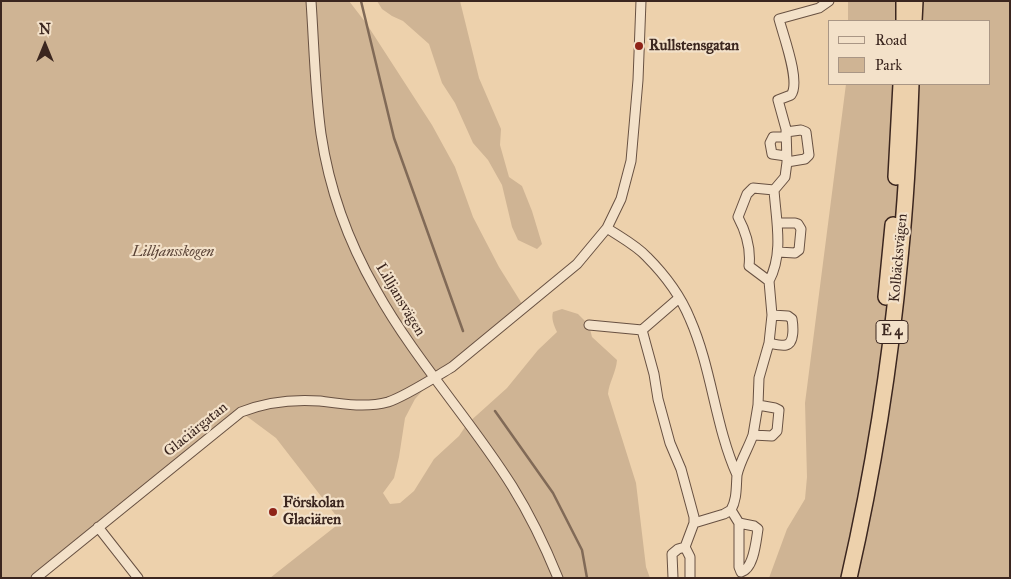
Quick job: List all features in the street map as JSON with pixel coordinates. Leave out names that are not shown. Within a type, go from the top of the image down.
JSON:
[{"type":"highway","points":[[904,1],[904,20]]},
{"type":"highway","points":[[914,20],[915,1]]},
{"type":"highway","name":"Kolbäcksvägen","points":[[839,578],[866,441],[883,321],[895,203],[901,85]]},
{"type":"highway","name":"Kolbäcksvägen","points":[[849,578],[876,444],[893,322],[901,258],[911,85]]},
{"type":"street","name":"Lilljansvägen","points":[[311,1],[321,133],[338,204],[357,253],[375,289],[401,330],[512,486],[538,533],[558,578]]},
{"type":"street","points":[[434,378],[452,367],[577,264],[607,228],[622,194],[632,161],[642,1]]},
{"type":"street","points":[[694,523],[731,510],[737,493],[738,475],[742,460],[752,435],[758,405],[759,378],[769,343],[772,315],[769,281],[775,268],[778,252],[778,223],[774,190],[785,177],[787,145],[778,100],[791,95],[795,88],[795,81],[779,20],[819,8],[829,1]]},
{"type":"street","points":[[802,130],[806,132],[809,155],[805,160],[786,159],[772,154],[770,143],[773,137],[786,135],[802,130]]},
{"type":"street","points":[[769,281],[749,266],[749,249],[738,217],[751,190],[762,188],[774,190]]},
{"type":"street","points":[[778,223],[795,222],[800,229],[800,246],[797,252],[778,252]]},
{"type":"street","points":[[607,228],[646,256],[679,298],[691,320],[700,346],[728,455],[738,475]]},
{"type":"street","points":[[589,325],[642,330],[679,298]]},
{"type":"street","points":[[769,343],[787,345],[792,340],[792,319],[788,316],[772,315]]},
{"type":"street","points":[[642,330],[654,374],[658,399],[670,443],[680,469],[694,523],[685,547],[690,557],[690,578]]},
{"type":"street","name":"Glaciärgatan","points":[[36,578],[241,412],[266,404],[297,400],[372,405],[389,402],[434,378]]},
{"type":"street","points":[[752,435],[772,436],[777,431],[779,410],[758,405]]},
{"type":"street","points":[[731,510],[739,523],[739,567],[744,572],[752,562],[758,529],[754,526],[739,523]]},
{"type":"street","points":[[98,527],[138,578]]},
{"type":"street","points":[[673,578],[672,554],[675,550],[685,547]]},
{"type":"green space","name":"Lilljansskogen","points":[[1,1],[349,1],[366,23],[432,125],[455,167],[473,217],[499,267],[524,307],[434,378],[415,399],[405,418],[394,478],[383,493],[390,504],[400,503],[414,491],[434,459],[459,436],[467,424],[507,388],[538,350],[557,332],[552,315],[553,312],[562,309],[578,314],[589,325],[592,337],[617,360],[608,394],[636,483],[646,567],[650,578],[270,578],[341,522],[276,438],[241,412],[36,578],[1,578]]},
{"type":"green space","points":[[377,1],[460,1],[479,78],[501,129],[500,145],[509,177],[522,186],[532,211],[542,244],[537,249],[518,240],[512,227],[502,185],[488,160],[473,143],[455,103],[442,83],[429,44],[403,21],[382,9]]},
{"type":"green space","points":[[848,1],[1010,1],[1010,578],[769,578],[787,529],[805,499],[807,477],[805,403],[846,85],[991,85],[991,20],[848,20]]},
{"type":"waterway","points":[[361,1],[394,138],[463,331]]},
{"type":"waterway","points":[[495,411],[553,493],[582,550],[587,578]]},
{"type":"place","name":"Rullstensgatan","points":[[639,46]]},
{"type":"place","name":"Förskolan Glaciären","points":[[273,512]]}]
